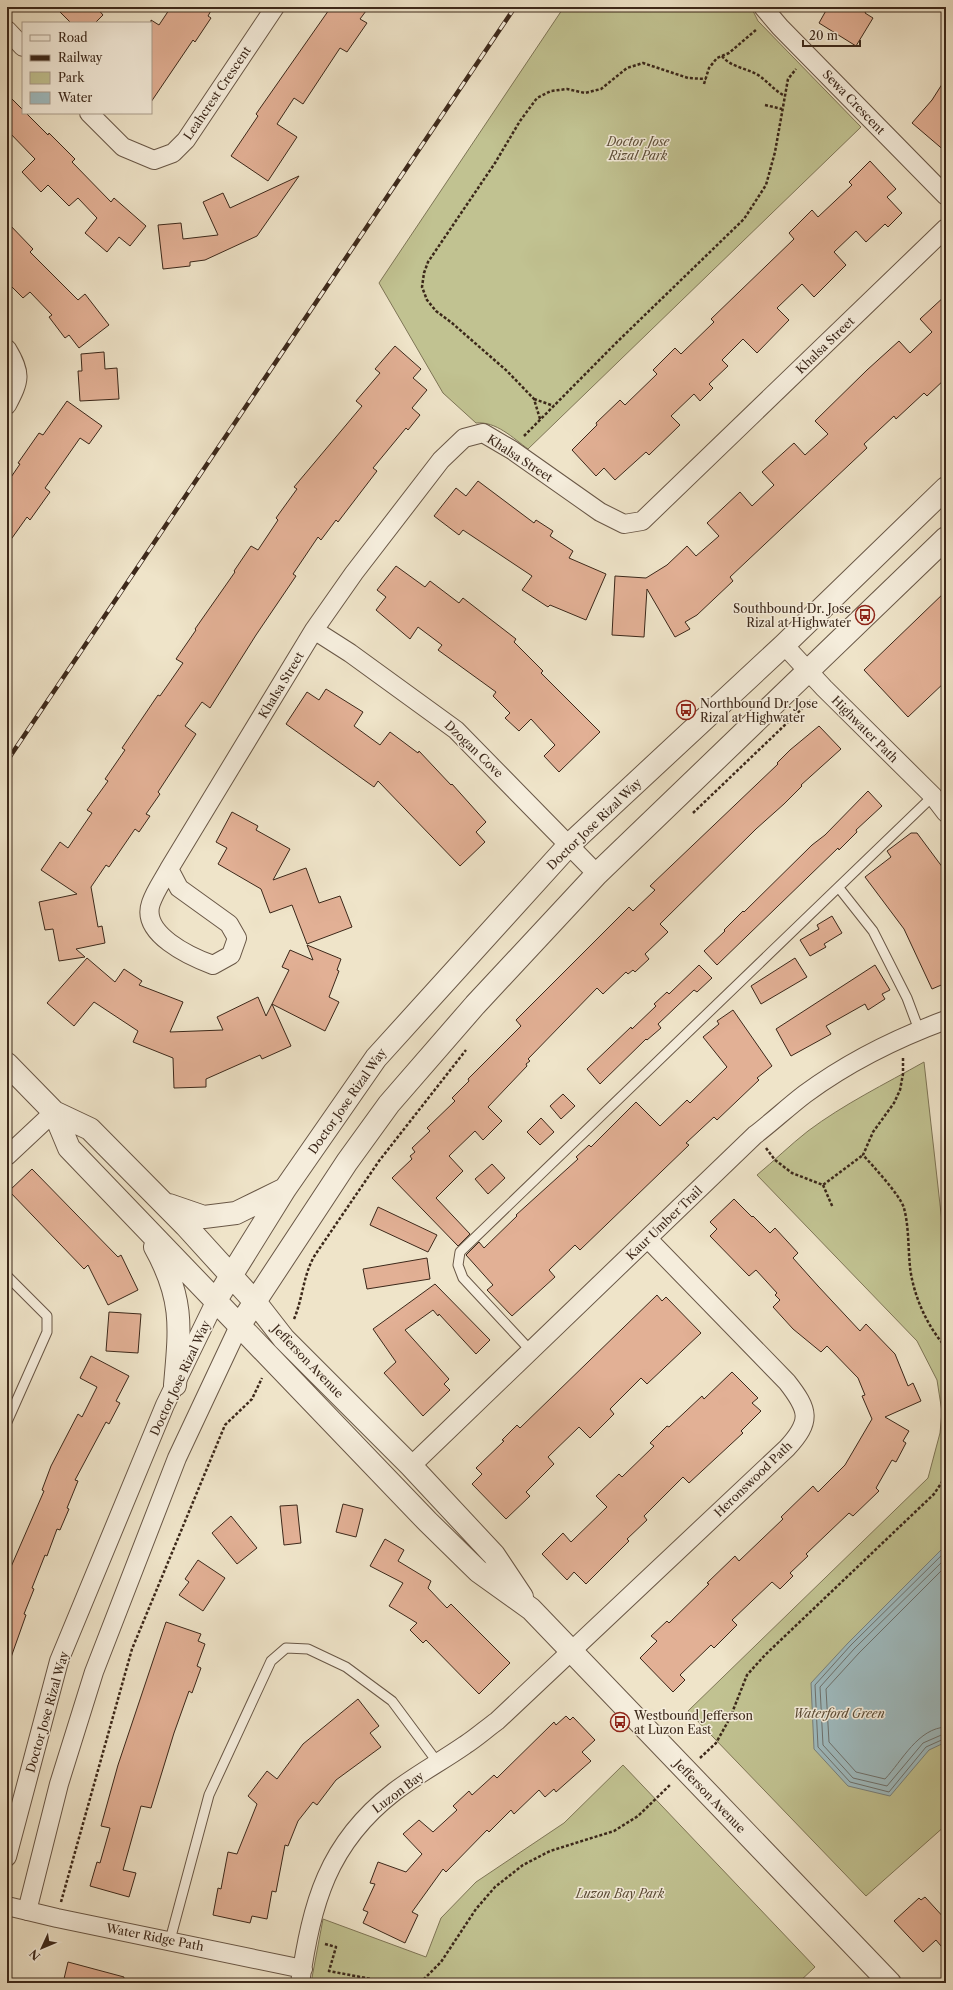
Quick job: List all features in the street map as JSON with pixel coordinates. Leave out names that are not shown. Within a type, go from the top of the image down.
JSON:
[{"type":"street","name":"Leahcrest Crescent","points":[[90,114],[123,147],[154,160],[173,153],[186,140],[275,7]]},
{"type":"street","name":"Sewa Crescent","points":[[767,12],[946,196]]},
{"type":"street","points":[[7,30],[22,45]]},
{"type":"street","name":"Khalsa Street","points":[[169,870],[179,888],[229,924],[237,938],[231,955],[213,965],[197,960],[179,949],[156,932],[151,914],[151,904],[169,870],[314,630],[354,573],[452,448],[464,438],[483,433],[512,450],[600,512],[624,524],[642,522],[946,228]]},
{"type":"street","points":[[7,348],[16,363],[18,383],[7,405]]},
{"type":"street","name":"Doctor Jose Rizal Way","points":[[7,1857],[59,1661],[175,1385],[216,1300],[285,1189],[376,1058],[569,845],[784,645],[946,488]]},
{"type":"street","points":[[27,1911],[59,1784],[94,1672],[177,1458],[239,1326],[256,1303],[347,1162],[389,1104],[475,1005],[597,874],[946,538]]},
{"type":"street","name":"Dzogan Cove","points":[[314,630],[362,662],[456,730],[597,874]]},
{"type":"street","name":"Highwater Path","points":[[784,645],[824,688],[933,796],[946,814]]},
{"type":"street","name":"Kaur Umber Trail","points":[[411,1466],[740,1149],[806,1094],[853,1064],[919,1030],[946,1020]]},
{"type":"street","name":"Jefferson Avenue","points":[[7,1064],[54,1112],[90,1129],[162,1203],[232,1276],[256,1303],[284,1339],[411,1466],[494,1555],[531,1609],[890,1983]]},
{"type":"street","points":[[7,1156],[54,1112]]},
{"type":"street","name":"Jefferson Avenue","points":[[54,1112],[69,1148],[216,1300],[239,1326],[401,1494],[478,1571],[531,1609]]},
{"type":"street","points":[[162,1203],[204,1217],[210,1217],[236,1213],[285,1189]]},
{"type":"street","points":[[142,1224],[167,1268],[178,1306],[180,1336],[175,1385]]},
{"type":"street","name":"Heronswood Path","points":[[571,1651],[798,1437],[803,1426],[806,1412],[799,1398],[787,1382],[648,1239]]},
{"type":"street","name":"Luzon Bay","points":[[301,1976],[316,1906],[326,1876],[338,1852],[362,1819],[394,1792],[467,1744],[497,1721],[571,1651]]},
{"type":"street","name":"Water Ridge Path","points":[[7,1906],[57,1918],[170,1940],[301,1976]]},
{"type":"lane","points":[[531,1351],[463,1278],[458,1265],[460,1252],[933,796]]},
{"type":"lane","points":[[839,888],[873,931],[907,998],[919,1030]]},
{"type":"lane","points":[[7,1276],[47,1316],[47,1332],[7,1422]]},
{"type":"lane","points":[[170,1940],[209,1795],[271,1661],[286,1648],[308,1649],[346,1667],[392,1701],[438,1763]]},
{"type":"path","points":[[704,84],[710,68],[717,58],[729,53],[767,12]]},
{"type":"path","points":[[722,56],[725,60],[760,76],[775,91],[785,96]]},
{"type":"path","points":[[512,450],[622,337],[744,219],[766,185],[775,152],[789,76],[810,57]]},
{"type":"path","points":[[554,406],[534,399],[507,371],[458,328],[436,312],[427,300],[422,287],[424,273],[428,262],[495,163],[520,121],[537,98],[551,91],[567,89],[585,93],[601,89],[627,68],[643,63],[688,78],[706,79]]},
{"type":"path","points":[[765,105],[782,109]]},
{"type":"path","points":[[534,399],[540,420]]},
{"type":"path","points":[[688,817],[824,688]]},
{"type":"path","points":[[823,1185],[863,1155],[873,1132],[894,1104],[900,1090],[903,1074],[903,1058],[898,1040]]},
{"type":"path","points":[[293,1321],[298,1308],[307,1269],[315,1255],[379,1161],[467,1048]]},
{"type":"path","points":[[863,1155],[885,1179],[904,1207],[910,1268],[917,1298],[928,1320],[946,1347]]},
{"type":"path","points":[[775,1160],[792,1173],[823,1185],[833,1208]]},
{"type":"path","points":[[57,1918],[132,1649],[225,1425],[252,1399],[265,1374]]},
{"type":"path","points":[[716,1743],[730,1718],[747,1675],[765,1655],[934,1494],[946,1476]]},
{"type":"path","points":[[420,1983],[441,1962],[476,1909],[495,1887],[523,1866],[550,1851],[614,1831],[638,1816],[656,1798]]},
{"type":"path","points":[[309,1939],[336,1947],[329,1971],[392,1983]]},
{"type":"green space","name":"Doctor Jose Rizal Park","points":[[564,7],[751,7],[758,21],[861,127],[528,449],[497,427],[483,423],[476,423],[443,393],[379,283]]},
{"type":"green space","name":"Waterford Green","points":[[924,1062],[946,1258],[946,1825],[866,1896],[688,1711],[928,1478],[940,1433],[942,1412],[937,1380],[917,1341],[757,1175],[801,1136],[822,1121]]},
{"type":"green space","name":"Luzon Bay Park","points":[[623,1765],[815,1967],[798,1983],[311,1983],[323,1919],[426,1957],[441,1918],[476,1882],[564,1823]]},
{"type":"water","points":[[946,1545],[946,1742],[929,1750],[890,1796],[848,1786],[814,1749],[811,1683],[848,1643]]},
{"type":"building","points":[[55,7],[96,7],[103,15],[96,22],[70,22]]},
{"type":"building","points":[[171,7],[213,7],[208,16],[211,18],[195,42],[193,40],[152,101],[151,20],[159,25]]},
{"type":"building","points":[[331,7],[369,7],[360,19],[367,23],[347,52],[340,48],[303,104],[294,98],[277,124],[297,137],[268,181],[231,156],[258,116],[256,114]]},
{"type":"building","points":[[828,7],[868,7],[865,13],[873,18],[856,46],[819,23]]},
{"type":"building","points":[[946,78],[946,152],[912,123],[932,100]]},
{"type":"building","points":[[7,94],[22,109],[22,114],[27,114],[75,159],[72,162],[111,202],[114,198],[146,226],[130,246],[119,237],[107,252],[85,233],[97,218],[78,198],[69,206],[48,185],[41,192],[22,172],[35,159],[7,130]]},
{"type":"building","points":[[870,161],[896,189],[887,197],[902,213],[888,227],[885,224],[866,242],[856,231],[834,252],[846,265],[814,297],[802,284],[777,308],[789,320],[757,353],[743,339],[722,360],[728,366],[709,384],[713,388],[700,401],[694,394],[671,416],[680,425],[649,455],[646,452],[615,480],[604,468],[596,476],[572,450],[597,425],[596,423],[620,400],[625,405],[657,374],[653,370],[675,348],[681,354],[714,322],[711,319],[794,239],[789,233],[812,210],[818,217],[852,185],[849,182]]},
{"type":"building","points":[[299,176],[257,236],[205,260],[190,262],[190,266],[163,269],[158,225],[181,223],[183,239],[218,235],[203,202],[223,193],[230,208]]},
{"type":"building","points":[[7,222],[33,249],[30,252],[78,300],[85,294],[109,325],[79,348],[69,335],[65,338],[49,317],[52,315],[30,292],[23,298],[7,282]]},
{"type":"building","points":[[946,295],[946,378],[927,396],[924,393],[896,419],[894,416],[864,444],[867,448],[730,577],[733,581],[697,615],[685,622],[690,629],[675,637],[647,589],[644,637],[612,635],[615,576],[646,578],[667,565],[687,546],[696,556],[719,536],[707,523],[740,492],[752,506],[774,485],[762,472],[794,443],[805,455],[828,434],[815,421],[867,370],[899,341],[910,353],[932,332],[920,319]]},
{"type":"building","points":[[395,346],[421,369],[413,378],[427,390],[412,408],[420,415],[408,430],[406,428],[373,468],[377,471],[338,522],[336,520],[321,540],[318,537],[293,574],[296,576],[256,635],[210,708],[202,702],[185,726],[196,734],[158,792],[160,794],[146,814],[150,816],[139,832],[135,829],[109,867],[106,865],[91,887],[98,927],[102,926],[105,943],[76,949],[85,957],[59,961],[53,929],[45,930],[39,902],[77,894],[41,870],[60,842],[68,848],[92,813],[87,810],[108,781],[105,779],[125,750],[122,748],[158,695],[160,696],[183,663],[176,659],[196,630],[195,629],[235,572],[234,571],[251,546],[258,550],[278,520],[276,518],[297,489],[294,487],[362,406],[356,401],[380,373],[375,369]]},
{"type":"building","points":[[104,352],[105,369],[117,368],[119,399],[80,401],[78,371],[82,371],[81,354]]},
{"type":"building","points":[[67,401],[102,426],[89,444],[80,438],[45,488],[50,492],[30,520],[27,517],[7,545],[7,483],[20,464],[18,463],[39,433],[43,435]]},
{"type":"building","points":[[478,481],[534,523],[536,520],[553,531],[550,536],[573,551],[569,558],[606,574],[586,620],[550,605],[548,607],[522,590],[532,576],[463,530],[459,535],[434,516],[456,488],[466,496]]},
{"type":"building","points":[[396,566],[425,587],[430,581],[459,603],[463,598],[516,639],[514,642],[543,671],[541,673],[600,732],[559,772],[544,756],[555,745],[531,719],[519,731],[505,718],[510,713],[493,696],[496,692],[438,650],[442,645],[418,627],[410,639],[376,610],[386,597],[377,590]]},
{"type":"building","points":[[946,591],[946,681],[908,717],[864,670]]},
{"type":"building","points":[[326,689],[363,712],[354,726],[380,745],[390,732],[418,753],[419,751],[451,785],[452,784],[486,822],[476,832],[485,842],[460,866],[378,781],[374,787],[286,724],[307,692],[319,700]]},
{"type":"building","points":[[819,726],[841,749],[801,785],[802,786],[784,804],[756,829],[660,924],[668,932],[645,954],[649,959],[635,972],[633,970],[628,974],[626,972],[603,994],[597,988],[528,1059],[530,1061],[526,1064],[527,1066],[488,1107],[502,1121],[483,1140],[475,1131],[449,1156],[463,1171],[436,1198],[470,1234],[458,1246],[392,1178],[412,1159],[410,1156],[415,1152],[412,1148],[430,1131],[427,1128],[455,1101],[452,1098],[469,1081],[468,1079],[521,1026],[516,1020],[629,907],[633,911],[655,890],[650,886],[778,764],[777,763],[790,750]]},
{"type":"building","points":[[868,791],[882,806],[856,830],[857,832],[839,850],[838,848],[717,965],[704,951],[743,911],[744,912],[812,845],[825,835]]},
{"type":"building","points":[[232,812],[258,826],[256,830],[290,849],[273,880],[306,868],[319,903],[340,896],[352,927],[307,944],[292,905],[270,913],[261,889],[218,864],[227,848],[216,842]]},
{"type":"building","points":[[911,833],[917,833],[946,872],[946,983],[932,989],[904,929],[865,877],[891,857],[887,851]]},
{"type":"building","points":[[832,916],[842,933],[824,944],[826,947],[810,956],[800,940],[819,929],[817,925]]},
{"type":"building","points":[[307,945],[341,959],[337,970],[339,971],[329,997],[339,1002],[325,1031],[272,1004],[289,970],[282,967],[290,950],[313,960]]},
{"type":"building","points":[[87,958],[115,982],[124,969],[142,981],[139,985],[183,1002],[170,1032],[223,1030],[217,1017],[258,997],[266,1016],[272,1004],[291,1046],[262,1059],[260,1055],[206,1079],[206,1087],[174,1088],[173,1058],[133,1042],[138,1031],[94,1002],[74,1026],[47,1003]]},
{"type":"building","points":[[795,958],[807,977],[761,1004],[751,986]]},
{"type":"building","points":[[699,965],[712,978],[697,992],[694,990],[658,1024],[661,1028],[647,1040],[646,1039],[600,1084],[587,1069],[631,1027],[632,1029],[656,1006],[654,1004],[667,992],[669,994]]},
{"type":"building","points":[[875,965],[890,990],[882,994],[885,999],[868,1010],[865,1004],[826,1026],[831,1034],[791,1056],[776,1029]]},
{"type":"building","points":[[733,1010],[772,1066],[757,1078],[759,1080],[717,1120],[714,1117],[686,1143],[689,1145],[580,1250],[575,1245],[549,1270],[555,1277],[512,1316],[487,1290],[493,1285],[466,1255],[479,1242],[484,1248],[517,1216],[516,1215],[578,1159],[576,1157],[589,1145],[591,1147],[636,1102],[660,1126],[687,1100],[690,1103],[727,1067],[703,1037],[719,1024],[717,1021]]},
{"type":"building","points":[[563,1094],[575,1106],[561,1119],[550,1106]]},
{"type":"building","points":[[541,1118],[554,1132],[540,1145],[527,1132]]},
{"type":"building","points":[[492,1164],[505,1178],[488,1194],[475,1179]]},
{"type":"building","points":[[32,1169],[118,1257],[121,1255],[138,1290],[108,1305],[88,1265],[84,1269],[9,1191]]},
{"type":"building","points":[[734,1199],[770,1233],[775,1228],[798,1253],[793,1258],[860,1331],[866,1324],[895,1354],[908,1386],[913,1383],[921,1401],[885,1417],[909,1431],[903,1441],[906,1443],[896,1462],[892,1460],[876,1488],[879,1491],[853,1516],[849,1513],[806,1554],[808,1556],[790,1573],[793,1576],[780,1589],[772,1582],[732,1620],[737,1625],[714,1648],[711,1645],[680,1675],[685,1680],[673,1692],[640,1658],[657,1641],[651,1636],[667,1621],[669,1623],[735,1556],[739,1561],[783,1519],[781,1517],[813,1486],[818,1492],[845,1465],[872,1419],[862,1396],[865,1395],[858,1378],[827,1346],[821,1352],[793,1329],[773,1307],[780,1300],[775,1295],[777,1293],[756,1270],[749,1276],[710,1236],[717,1229],[710,1222]]},
{"type":"building","points":[[378,1207],[437,1235],[428,1252],[370,1225]]},
{"type":"building","points":[[427,1258],[430,1279],[367,1289],[363,1269]]},
{"type":"building","points":[[435,1284],[490,1340],[476,1354],[439,1314],[438,1316],[433,1310],[405,1330],[449,1379],[444,1384],[450,1390],[423,1416],[384,1373],[396,1362],[373,1329]]},
{"type":"building","points":[[657,1295],[662,1301],[666,1297],[701,1333],[647,1384],[641,1378],[610,1409],[614,1414],[590,1438],[579,1427],[548,1457],[554,1464],[526,1492],[530,1496],[506,1519],[472,1484],[482,1474],[476,1468],[504,1441],[502,1440],[517,1425],[520,1428]]},
{"type":"building","points":[[109,1312],[141,1314],[138,1353],[106,1351]]},
{"type":"building","points":[[91,1356],[129,1376],[116,1401],[120,1403],[109,1424],[106,1422],[75,1480],[78,1481],[67,1508],[69,1509],[60,1530],[57,1529],[47,1556],[45,1555],[32,1588],[34,1589],[24,1614],[26,1615],[9,1663],[7,1662],[7,1576],[44,1491],[42,1490],[51,1466],[78,1414],[82,1417],[97,1387],[80,1378]]},
{"type":"building","points":[[732,1372],[758,1398],[752,1403],[761,1411],[741,1431],[743,1433],[689,1483],[683,1477],[644,1516],[647,1520],[627,1539],[629,1541],[586,1584],[574,1572],[567,1580],[542,1554],[563,1533],[571,1542],[607,1507],[596,1496],[619,1474],[622,1477],[654,1446],[650,1443],[667,1426],[669,1427],[702,1396],[704,1399]]},
{"type":"building","points":[[343,1504],[363,1509],[356,1537],[336,1532]]},
{"type":"building","points":[[297,1505],[301,1543],[284,1545],[280,1506]]},
{"type":"building","points":[[231,1516],[257,1548],[237,1564],[212,1533]]},
{"type":"building","points":[[385,1539],[404,1550],[398,1561],[431,1581],[428,1588],[447,1608],[451,1604],[510,1663],[479,1694],[426,1640],[423,1643],[410,1630],[417,1623],[389,1606],[403,1583],[370,1566]]},
{"type":"building","points":[[198,1560],[225,1578],[203,1611],[179,1595],[189,1582],[185,1579]]},
{"type":"building","points":[[166,1622],[201,1634],[198,1641],[205,1644],[197,1666],[201,1668],[192,1693],[189,1691],[174,1733],[151,1808],[141,1806],[123,1870],[136,1873],[129,1897],[90,1886],[97,1862],[100,1863],[110,1828],[101,1826],[118,1765]]},
{"type":"building","points":[[358,1699],[379,1726],[370,1733],[381,1747],[336,1780],[317,1805],[313,1802],[298,1821],[288,1846],[285,1845],[276,1892],[272,1891],[267,1919],[252,1916],[250,1923],[213,1915],[218,1888],[221,1889],[228,1852],[237,1854],[257,1804],[248,1796],[267,1771],[277,1779],[303,1744]]},
{"type":"building","points":[[566,1716],[570,1720],[573,1717],[595,1740],[582,1752],[591,1761],[556,1792],[554,1789],[545,1797],[539,1790],[514,1814],[511,1810],[489,1832],[487,1830],[446,1872],[443,1869],[412,1912],[418,1915],[405,1943],[363,1923],[368,1912],[363,1910],[375,1884],[370,1883],[378,1862],[406,1872],[422,1854],[403,1834],[419,1820],[433,1832],[457,1810],[453,1806],[469,1791],[472,1795],[494,1775],[497,1778],[554,1722],[556,1725]]},
{"type":"building","points":[[925,1897],[946,1920],[946,1952],[936,1940],[923,1952],[894,1921],[919,1898],[921,1900]]},
{"type":"building","points":[[68,1962],[124,1977],[123,1983],[63,1983]]},
{"type":"railway","points":[[7,761],[515,7]]},
{"type":"place","name":"Southbound Dr. Jose Rizal at Highwater","points":[[865,615]]},
{"type":"place","name":"Northbound Dr. Jose Rizal at Highwater","points":[[686,710]]},
{"type":"place","name":"Westbound Jefferson at Luzon East","points":[[620,1722]]}]
